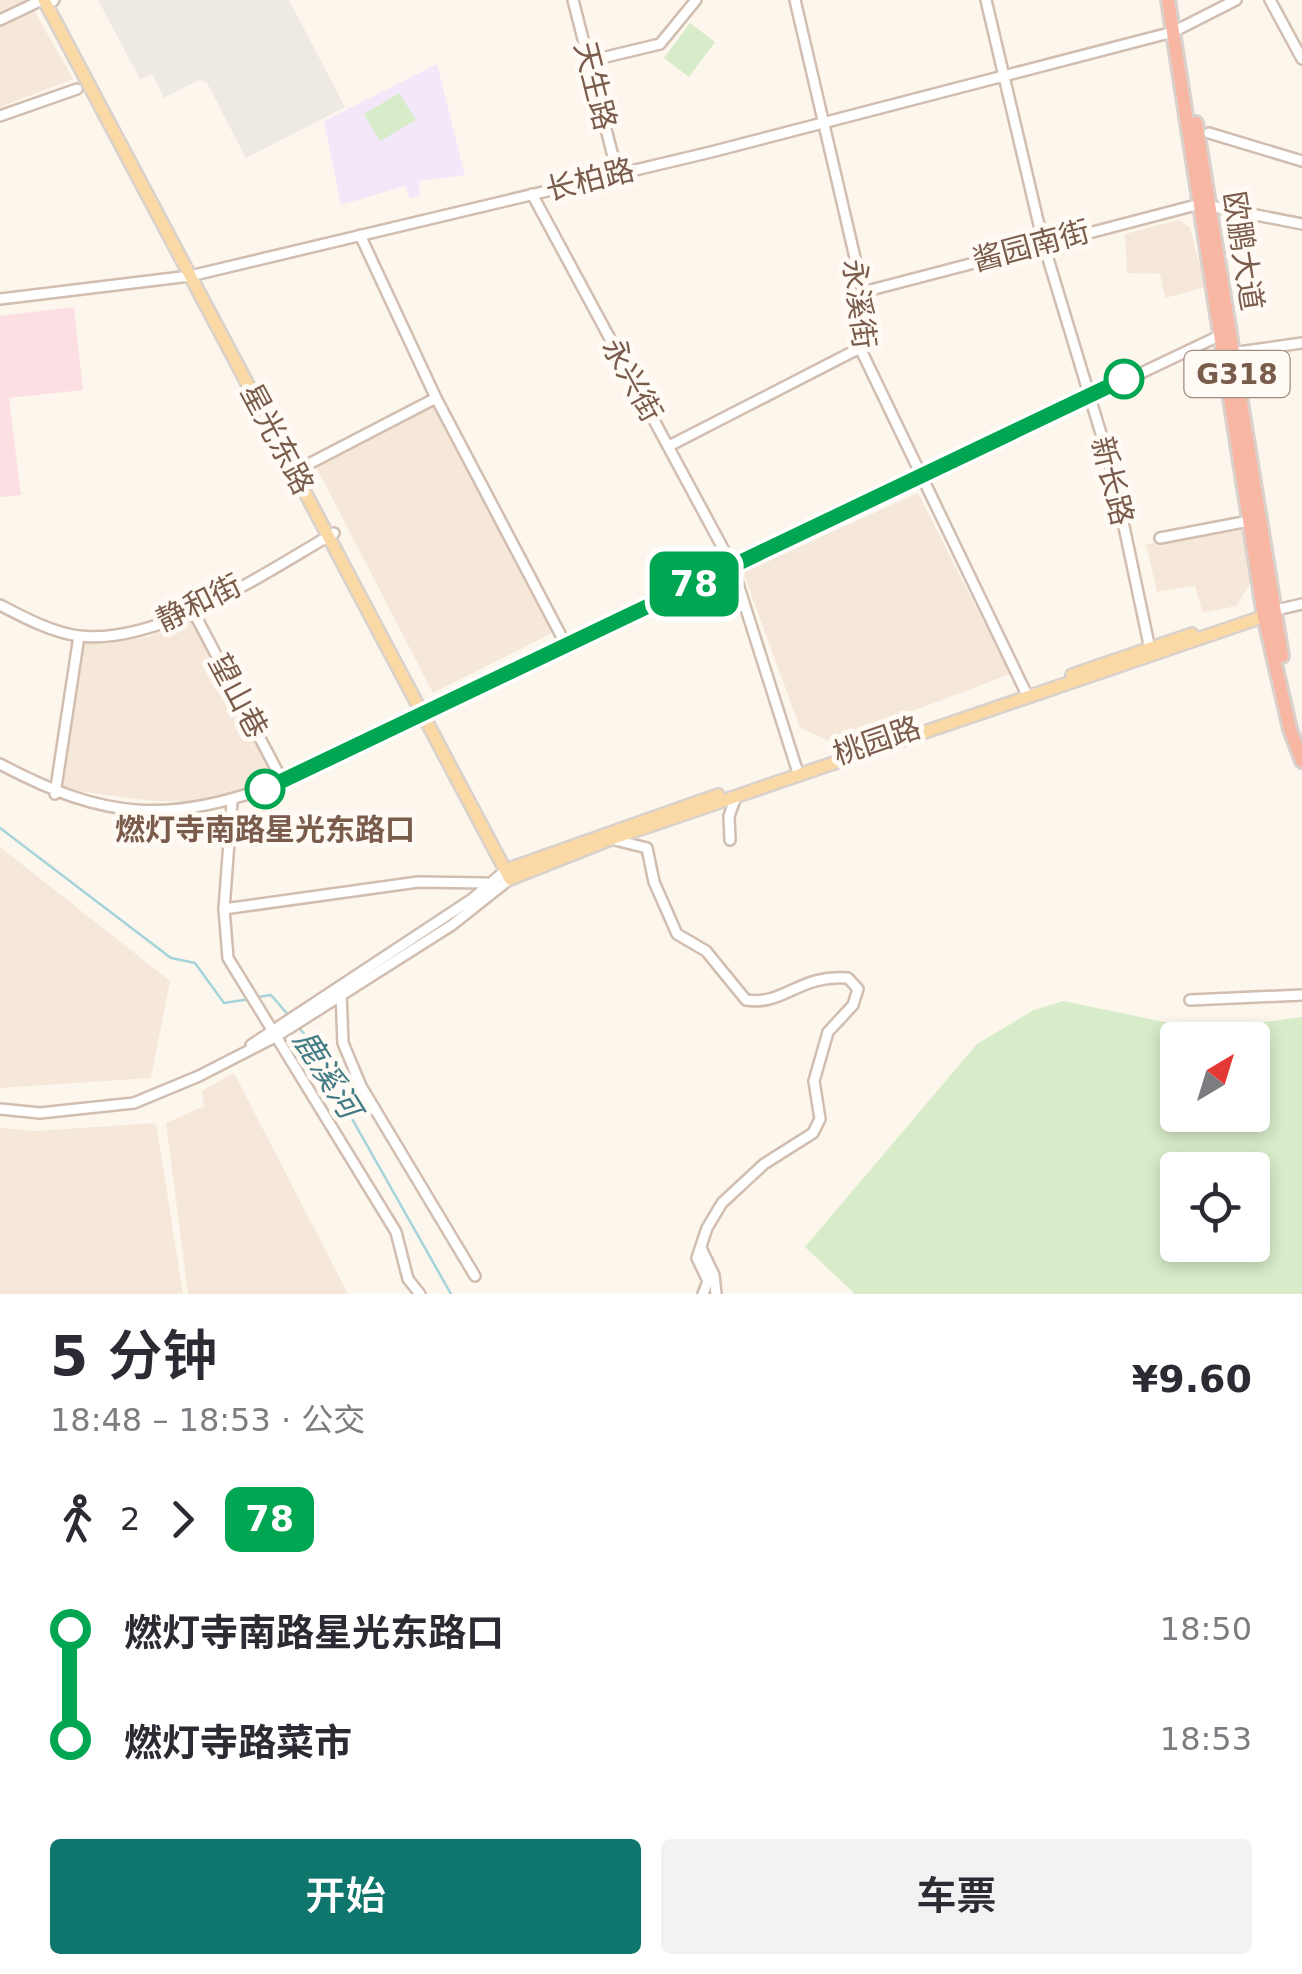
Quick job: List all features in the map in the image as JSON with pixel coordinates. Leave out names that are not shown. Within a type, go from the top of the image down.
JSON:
[{"type":"highway","name":"欧鹏大道","points":[[1168,0],[1177,30],[1269,612]]},
{"type":"highway","name":"欧鹏大道","points":[[1177,0],[1177,30]]},
{"type":"highway","name":"欧鹏大道","points":[[1228,354],[1249,521],[1302,746]]},
{"type":"highway","name":"G318","points":[[1269,612],[1290,729],[1302,761]]},
{"type":"main road","name":"星光东路","points":[[43,0],[511,872]]},
{"type":"main road","name":"星光东路","points":[[54,0],[193,276],[301,468],[332,535]]},
{"type":"main road","name":"桃园路","points":[[511,872],[1269,612]]},
{"type":"main road","points":[[511,872],[797,773]]},
{"type":"street","points":[[0,20],[43,0]]},
{"type":"street","name":"天生路","points":[[574,0],[617,172]]},
{"type":"street","points":[[589,61],[660,44],[696,0]]},
{"type":"street","name":"永溪街","points":[[796,0],[864,292],[860,348],[1027,694]]},
{"type":"street","name":"新长路","points":[[986,0],[1043,242],[1090,394],[1151,652]]},
{"type":"street","name":"长柏路","points":[[0,299],[193,276],[532,194],[1177,30],[1236,0]]},
{"type":"street","points":[[1270,0],[1302,59]]},
{"type":"street","points":[[0,116],[78,89]]},
{"type":"street","points":[[1209,133],[1302,162]]},
{"type":"street","name":"永兴街","points":[[532,194],[732,565],[797,773]]},
{"type":"street","points":[[1205,205],[1302,222]]},
{"type":"street","name":"酱园南街","points":[[864,292],[1043,242],[1205,205]]},
{"type":"street","points":[[360,235],[436,398],[566,644]]},
{"type":"street","points":[[0,764],[55,794],[108,807],[175,814],[232,802],[284,782],[1090,394],[1225,334]]},
{"type":"street","points":[[1228,354],[1302,343]]},
{"type":"street","points":[[669,446],[860,348]]},
{"type":"street","points":[[301,468],[436,398]]},
{"type":"street","points":[[1160,538],[1249,521]]},
{"type":"street","name":"静和街","points":[[0,606],[79,636],[144,630],[192,610],[332,535]]},
{"type":"street","points":[[1269,612],[1302,604]]},
{"type":"street","name":"望山巷","points":[[192,610],[284,782]]},
{"type":"street","points":[[55,794],[79,636]]},
{"type":"street","points":[[730,840],[728,824],[736,797]]},
{"type":"street","points":[[232,802],[224,909],[228,958],[396,1232],[408,1279],[420,1294]]},
{"type":"street","points":[[612,839],[647,848],[654,882],[676,934],[706,951],[746,1000],[760,1002],[783,996],[794,985],[828,976],[848,978],[858,989],[853,1005],[828,1032],[814,1082],[820,1119],[813,1132],[764,1164],[722,1204],[707,1228],[697,1258],[708,1281],[703,1294]]},
{"type":"street","points":[[0,1109],[40,1113],[134,1102],[233,1059],[321,1000],[452,925],[511,872]]},
{"type":"street","name":"桃园路","points":[[321,1000],[472,898],[486,884],[511,872]]},
{"type":"street","points":[[224,909],[418,882],[486,884]]},
{"type":"street","points":[[341,992],[343,1042],[361,1086],[475,1276]]},
{"type":"street","points":[[1190,1000],[1302,995]]},
{"type":"street","points":[[702,1248],[714,1275],[716,1294]]},
{"type":"shaded area","points":[[0,0],[28,0],[73,79],[0,107]]},
{"type":"shaded area","points":[[98,0],[289,0],[345,107],[246,158],[207,83],[199,80],[164,98],[152,74],[140,79]]},
{"type":"shaded area","points":[[437,64],[465,175],[419,181],[420,196],[410,199],[405,186],[341,205],[324,121]]},
{"type":"shaded area","points":[[1179,220],[1190,228],[1206,287],[1165,298],[1160,274],[1127,273],[1125,234]]},
{"type":"shaded area","points":[[74,307],[83,390],[9,398],[21,495],[0,497],[0,316]]},
{"type":"shaded area","points":[[435,395],[554,632],[433,693],[315,465]]},
{"type":"shaded area","points":[[918,493],[1010,674],[832,742],[800,728],[743,572]]},
{"type":"shaded area","points":[[1245,530],[1253,579],[1236,606],[1203,613],[1195,586],[1157,592],[1146,544]]},
{"type":"shaded area","points":[[193,617],[273,771],[253,788],[216,801],[152,801],[63,789],[83,642],[148,637]]},
{"type":"shaded area","points":[[0,847],[170,981],[151,1078],[0,1088]]},
{"type":"shaded area","points":[[234,1073],[348,1294],[188,1294],[166,1123],[204,1106],[202,1091]]},
{"type":"shaded area","points":[[156,1123],[183,1294],[0,1294],[0,1128],[36,1131]]},
{"type":"green space","points":[[690,23],[715,42],[689,77],[664,58]]},
{"type":"green space","points":[[399,93],[416,120],[380,141],[364,114]]},
{"type":"green space","points":[[1063,1001],[1164,1022],[1160,1022],[1160,1132],[1270,1132],[1270,1022],[1264,1022],[1302,1017],[1302,1294],[855,1294],[805,1247],[977,1044],[1034,1010]]},
{"type":"waterway","name":"鹿溪河","points":[[0,828],[171,958],[195,963],[224,1003],[250,999]]},
{"type":"waterway","name":"鹿溪河","points":[[258,997],[271,995],[290,1017]]},
{"type":"waterway","name":"鹿溪河","points":[[298,1027],[319,1050],[351,1117],[451,1294]]},
{"type":"bus line","name":"78","points":[[265,789],[1124,379]]},
{"type":"place","name":"燃灯寺南路星光东路口","points":[[265,789]]}]
